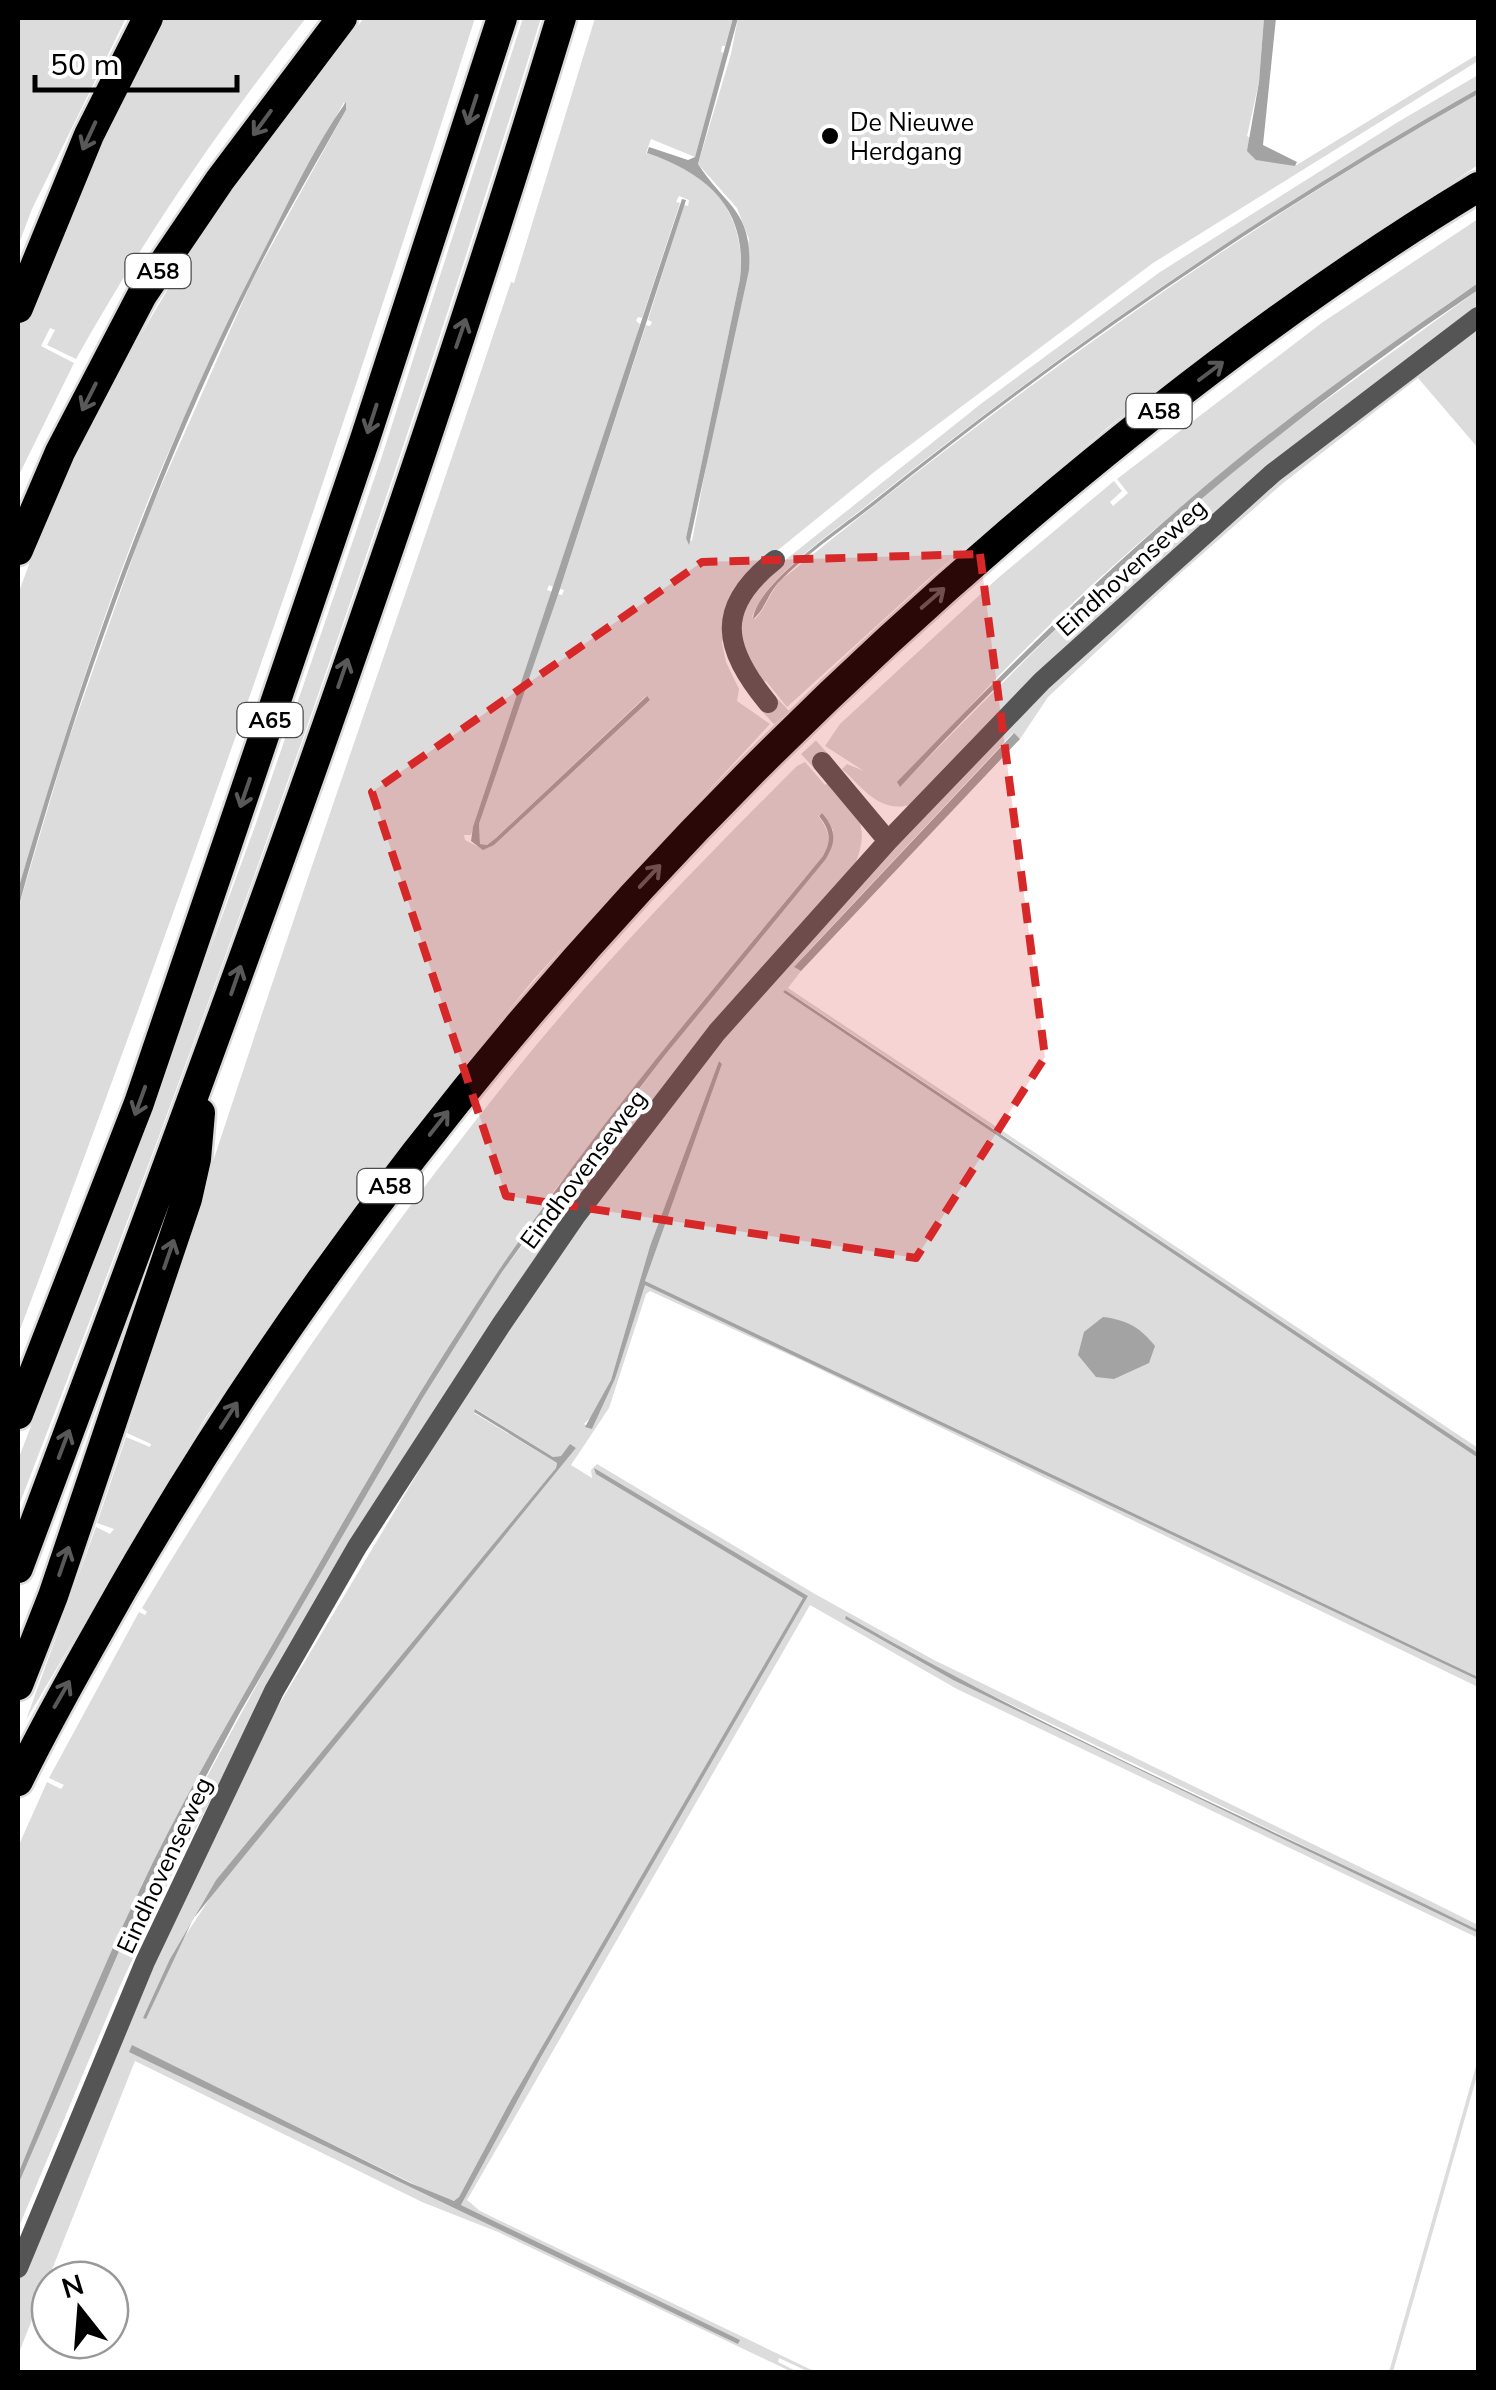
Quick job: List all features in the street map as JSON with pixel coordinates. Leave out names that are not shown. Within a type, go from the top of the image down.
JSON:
[{"type":"highway","points":[[18,308],[89,135],[148,18]]},
{"type":"highway","name":"A58","points":[[18,550],[60,452],[142,295],[220,180],[342,18]]},
{"type":"highway","name":"A65","points":[[18,1414],[139,1103],[366,440],[502,18]]},
{"type":"highway","name":"A65","points":[[18,1568],[204,1072],[499,222],[561,18]]},
{"type":"highway","name":"A58","points":[[18,1781],[46,1724],[170,1506],[263,1362],[373,1207],[474,1080],[650,874],[790,731],[909,619],[1097,458],[1292,309],[1413,226],[1478,187]]},
{"type":"highway","points":[[18,1686],[53,1596],[188,1199],[204,1072]]},
{"type":"street","name":"Eindhovenseweg","points":[[18,2268],[153,1945],[274,1691],[357,1547],[501,1324],[609,1172],[717,1032],[888,841],[1042,680],[1273,473],[1478,317]]},
{"type":"street","points":[[768,703],[746,676],[732,645],[733,611],[744,587],[775,560]]},
{"type":"street","points":[[822,762],[888,841]]},
{"type":"highlighted area","points":[[980,554],[1045,1057],[916,1258],[506,1196],[372,792],[702,562]]},
{"type":"shaded area","points":[[18,18],[126,18],[32,209],[18,246]]},
{"type":"shaded area","points":[[159,18],[306,18],[184,184],[76,359],[47,345],[55,330],[50,328],[41,346],[74,363],[18,477],[18,329],[33,288]]},
{"type":"shaded area","points":[[364,18],[475,18],[256,680],[18,1335],[18,909],[66,747],[145,522],[252,281],[346,110],[344,102],[242,296],[150,496],[96,643],[18,890],[18,594],[72,466],[131,351],[187,257],[307,86]]},
{"type":"shaded area","points":[[523,18],[541,18],[358,581],[158,1139],[18,1508],[18,1460],[254,829],[381,459]]},
{"type":"shaded area","points":[[595,18],[733,18],[722,46],[724,53],[695,157],[651,139],[646,153],[676,163],[707,183],[728,211],[739,244],[740,279],[686,538],[692,541],[749,239],[737,208],[698,164],[738,18],[1264,18],[1259,82],[1247,136],[1295,166],[1478,54],[1478,61],[1153,263],[878,469],[752,571],[723,624],[722,643],[739,689],[737,701],[770,724],[533,980],[371,1182],[206,1417],[26,1720],[96,1527],[110,1534],[114,1529],[97,1523],[126,1437],[150,1447],[151,1444],[127,1433],[172,1288],[315,856],[511,282],[514,283]],"holes":[[[679,196],[689,200],[688,206],[684,205],[648,320],[652,322],[646,325],[560,589],[564,590],[562,595],[558,594],[479,824],[480,844],[487,845],[496,838],[646,696],[650,700],[494,845],[477,846],[465,840],[464,835],[471,835],[552,592],[547,590],[549,585],[553,587],[598,456],[640,324],[636,321],[642,318],[680,203],[676,202]]]},
{"type":"shaded area","points":[[733,18],[738,18],[698,164],[742,221],[747,234],[749,270],[689,545],[686,538],[740,279],[741,255],[738,233],[720,198],[689,172],[647,153],[649,147],[688,160],[695,157]]},
{"type":"shaded area","points":[[1264,18],[1276,18],[1263,145],[1297,162],[1295,166],[1256,160],[1247,151],[1259,82]]},
{"type":"shaded area","points":[[1478,75],[1478,89],[1243,232],[1091,336],[804,554],[772,585],[752,617],[759,615],[780,581],[863,514],[1119,322],[1295,204],[1478,94],[1478,165],[1240,326],[1108,427],[926,581],[787,707],[766,681],[759,684],[736,629],[759,581],[982,403],[1160,272]]},
{"type":"shaded area","points":[[1478,89],[1478,94],[1245,235],[1095,337],[801,561],[778,583],[753,619],[768,590],[802,557],[1016,391],[1243,233]]},
{"type":"shaded area","points":[[346,102],[346,110],[251,283],[150,512],[92,669],[18,909],[18,890],[68,727],[155,487],[224,330],[301,176]]},
{"type":"shaded area","points":[[682,199],[686,200],[560,589],[479,824],[480,844],[487,845],[496,838],[647,696],[650,700],[494,845],[483,850],[471,841],[473,827]]},
{"type":"shaded area","points":[[1478,219],[1478,283],[1322,395],[1171,515],[1029,645],[899,787],[1061,624],[1229,474],[1478,290],[1478,308],[1430,342],[909,805],[880,802],[842,769],[847,764],[864,771],[825,746],[840,724],[998,578],[1114,481],[1122,491],[1110,502],[1113,506],[1128,493],[1117,479],[1323,322]]},
{"type":"shaded area","points":[[1478,283],[1478,290],[1323,401],[1175,522],[1034,650],[900,787],[897,782],[1019,658],[1188,500],[1293,416]]},
{"type":"shaded area","points":[[1478,325],[1478,448],[1418,378],[1282,484],[1048,697],[1020,739],[1013,733],[794,967],[801,971],[788,988],[1478,1448],[1478,1453],[819,1012],[783,992],[1478,1458],[1478,1677],[645,1281],[722,1064],[719,1061],[650,1246],[611,1380],[584,1424],[592,1429],[615,1379],[644,1284],[1478,1680],[1478,1687],[650,1291],[609,1408],[571,1465],[592,1478],[591,1470],[597,1464],[934,1660],[1432,1902],[1478,1925],[1478,1930],[967,1683],[845,1619],[953,1680],[1478,1933],[1478,1938],[957,1689],[810,1605],[467,2200],[480,2211],[816,2372],[779,2358],[778,2362],[798,2372],[792,2372],[498,2232],[422,2202],[135,2061],[56,2260],[30,2260],[30,2325],[18,2355],[18,2263],[256,1743],[493,1347],[644,1137],[797,950],[1011,721],[1286,471]],"holes":[[[476,1409],[553,1457],[561,1456],[570,1445],[576,1448],[212,1895],[170,1959],[216,1880],[556,1468],[557,1463],[474,1413]],[[593,1470],[808,1596],[541,2057],[461,2205],[739,2340],[738,2343],[130,2052],[132,2046],[455,2201],[804,1597]]]},
{"type":"shaded area","points":[[1014,733],[1020,739],[801,971],[794,967]]},
{"type":"shaded area","points":[[805,762],[825,785],[830,781],[858,817],[862,837],[856,862],[633,1129],[244,1738],[179,1860],[120,1986],[18,2229],[18,2185],[146,1889],[298,1609],[502,1272],[665,1055],[830,852],[833,830],[822,813],[818,816],[828,840],[823,856],[554,1191],[460,1329],[235,1710],[142,1884],[18,2174],[18,1847],[47,1782],[61,1789],[64,1785],[49,1778],[139,1612],[147,1612],[142,1608],[233,1461],[379,1248],[484,1110],[600,971],[730,833]]},
{"type":"shaded area","points":[[822,813],[833,836],[825,860],[665,1055],[562,1189],[502,1272],[422,1399],[239,1714],[146,1889],[18,2185],[18,2174],[78,2030],[160,1848],[222,1732],[368,1480],[458,1333],[555,1191],[653,1063],[823,856],[829,835],[819,816]]},
{"type":"shaded area","points":[[783,992],[1478,1453],[1478,1458]]},
{"type":"shaded area","points":[[719,1061],[722,1064],[645,1281],[1478,1680],[645,1285],[615,1379],[592,1429],[585,1427],[611,1380],[650,1246]]},
{"type":"shaded area","points":[[1103,1317],[1126,1322],[1144,1334],[1155,1346],[1149,1363],[1114,1379],[1096,1377],[1078,1355],[1084,1332]]},
{"type":"shaded area","points":[[475,1409],[553,1457],[561,1456],[570,1444],[576,1448],[194,1918],[216,1880],[556,1468],[557,1463],[474,1412]]},
{"type":"shaded area","points":[[594,1468],[808,1596],[541,2057],[461,2205],[740,2340],[738,2344],[129,2052],[132,2045],[410,2183],[454,2201],[459,2197],[511,2100],[803,1598],[596,1474]]},
{"type":"shaded area","points":[[846,1616],[1001,1700],[1478,1933],[953,1680],[845,1619]]},
{"type":"shaded area","points":[[192,1922],[146,2019],[143,2018],[170,1959]]},
{"type":"shaded area","points":[[1478,2059],[1478,2072],[1393,2372],[1389,2372]]},
{"type":"tunnel","points":[[768,703],[822,762]]},
{"type":"place","name":"De Nieuwe Herdgang","points":[[830,136]]}]
